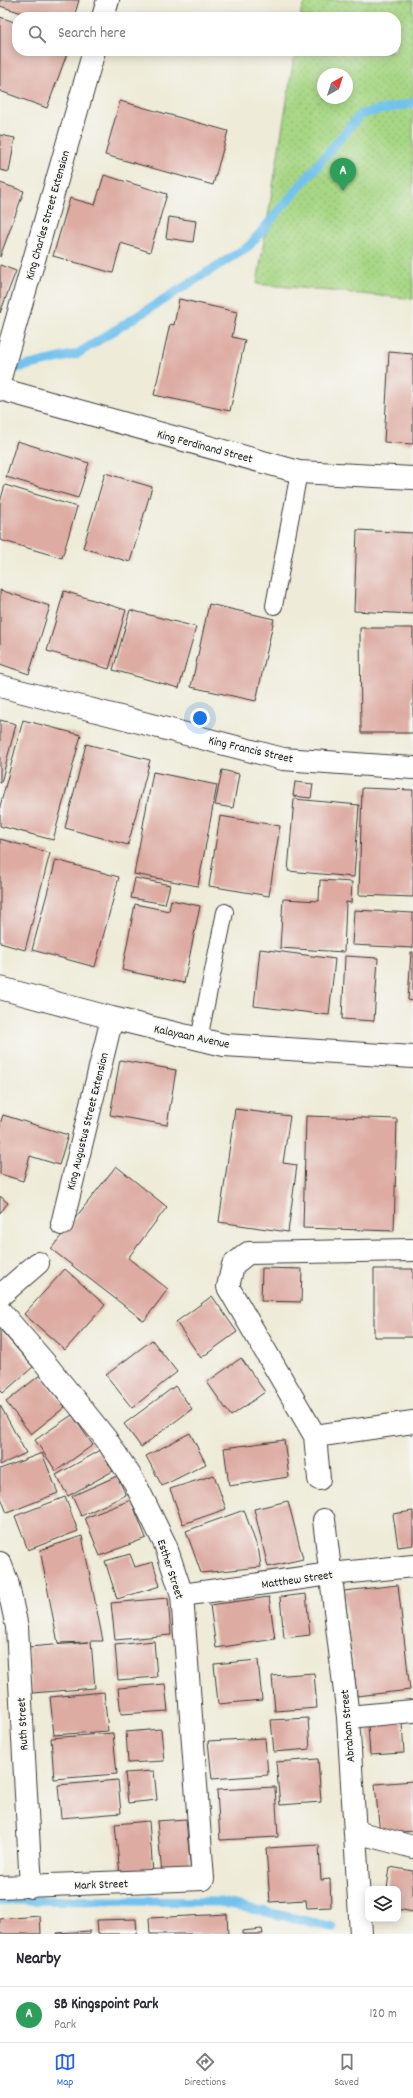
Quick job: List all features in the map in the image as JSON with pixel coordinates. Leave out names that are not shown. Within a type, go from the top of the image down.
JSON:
[{"type":"street","points":[[104,12],[108,0]]},
{"type":"street","name":"King Charles Street Extension","points":[[0,378],[93,56]]},
{"type":"street","name":"King Ferdinand Street","points":[[0,389],[299,472],[413,478]]},
{"type":"street","name":"King Francis Street","points":[[0,686],[283,759],[413,768]]},
{"type":"street","name":"Kalayaan Avenue","points":[[0,988],[112,1018],[224,1045],[413,1057]]},
{"type":"street","name":"King Augustus Street Extension","points":[[62,1224],[112,1018]]},
{"type":"street","points":[[319,1479],[314,1436],[228,1287],[233,1265],[248,1253],[413,1250]]},
{"type":"street","points":[[0,1296],[38,1263]]},
{"type":"street","name":"Esther Street","points":[[0,1311],[45,1363],[106,1439],[135,1483],[165,1544],[182,1594],[203,1880]]},
{"type":"street","points":[[314,1436],[413,1422]]},
{"type":"street","name":"Abraham Street","points":[[324,1520],[348,1717],[361,1934]]},
{"type":"street","name":"Ruth Street","points":[[0,1563],[7,1581],[17,1627],[31,1887]]},
{"type":"street","name":"Matthew Street","points":[[182,1594],[330,1574],[413,1566]]},
{"type":"street","points":[[348,1717],[413,1711]]},
{"type":"street","points":[[356,1832],[413,1847]]},
{"type":"street","name":"Mark Street","points":[[0,1887],[203,1880]]},
{"type":"lane","points":[[274,606],[299,472]]},
{"type":"lane","points":[[199,1039],[225,912]]},
{"type":"green space","points":[[309,0],[413,0],[413,299],[257,284],[294,56],[401,56],[401,12],[301,12],[302,7]]},
{"type":"building","points":[[0,0],[79,0],[75,12],[19,12],[0,6]]},
{"type":"building","points":[[0,17],[12,21],[12,56],[66,56],[47,108],[0,91]]},
{"type":"building","points":[[120,101],[228,131],[213,185],[105,155]]},
{"type":"building","points":[[0,135],[15,138],[9,172],[0,170]]},
{"type":"building","points":[[104,175],[167,194],[150,252],[121,243],[113,273],[53,256],[70,198],[95,205]]},
{"type":"building","points":[[0,183],[24,191],[0,257]]},
{"type":"building","points":[[169,217],[196,221],[193,242],[166,238]]},
{"type":"building","points":[[0,265],[16,271],[0,313]]},
{"type":"building","points":[[179,299],[237,312],[232,337],[245,340],[230,411],[154,395],[170,324],[174,325]]},
{"type":"building","points":[[389,352],[413,354],[413,444],[384,442]]},
{"type":"building","points":[[17,441],[89,463],[78,498],[6,477]]},
{"type":"building","points":[[105,473],[152,487],[130,562],[83,548]]},
{"type":"building","points":[[5,485],[77,507],[62,558],[0,540],[0,502]]},
{"type":"building","points":[[357,530],[413,533],[413,614],[354,611]]},
{"type":"building","points":[[0,590],[50,606],[29,674],[0,664]]},
{"type":"building","points":[[64,591],[126,610],[109,669],[47,651]]},
{"type":"building","points":[[209,604],[274,619],[256,701],[191,687]]},
{"type":"building","points":[[130,610],[196,627],[179,688],[113,670]]},
{"type":"building","points":[[360,628],[413,628],[413,733],[361,733]]},
{"type":"building","points":[[0,720],[16,724],[1,783],[0,783]]},
{"type":"building","points":[[23,720],[81,735],[53,840],[0,826],[0,806]]},
{"type":"building","points":[[86,744],[150,760],[128,845],[65,828]]},
{"type":"building","points":[[222,770],[239,774],[233,808],[215,805]]},
{"type":"building","points":[[153,772],[217,785],[198,886],[134,874]]},
{"type":"building","points":[[295,782],[313,784],[311,798],[293,796]]},
{"type":"building","points":[[362,788],[413,790],[413,897],[359,895]]},
{"type":"building","points":[[294,799],[359,805],[354,877],[288,871]]},
{"type":"building","points":[[220,816],[280,826],[269,896],[209,886]]},
{"type":"building","points":[[0,839],[50,853],[25,950],[0,943]]},
{"type":"building","points":[[56,860],[119,877],[95,967],[32,950]]},
{"type":"building","points":[[135,878],[170,885],[165,904],[131,898]]},
{"type":"building","points":[[320,880],[352,882],[351,903],[346,902],[344,952],[280,948],[283,899],[319,901]]},
{"type":"building","points":[[171,900],[200,906],[184,983],[122,970],[135,904],[169,911]]},
{"type":"building","points":[[354,910],[413,913],[413,948],[352,945]]},
{"type":"building","points":[[260,949],[335,959],[329,1015],[254,1006]]},
{"type":"building","points":[[411,952],[413,952],[413,1001],[408,1000]]},
{"type":"building","points":[[345,956],[378,958],[374,1021],[342,1019]]},
{"type":"building","points":[[120,1060],[176,1070],[167,1125],[110,1115]]},
{"type":"building","points":[[235,1109],[290,1116],[283,1163],[297,1165],[288,1232],[219,1222]]},
{"type":"building","points":[[3,1115],[68,1135],[59,1165],[30,1156],[23,1181],[0,1174],[0,1124]]},
{"type":"building","points":[[306,1116],[397,1119],[394,1231],[303,1228]]},
{"type":"building","points":[[116,1166],[167,1207],[128,1258],[168,1289],[144,1321],[51,1249]]},
{"type":"building","points":[[0,1196],[8,1203],[0,1213]]},
{"type":"building","points":[[262,1268],[302,1269],[301,1302],[261,1301]]},
{"type":"building","points":[[65,1269],[105,1305],[65,1350],[24,1314]]},
{"type":"building","points":[[374,1269],[413,1269],[413,1337],[374,1337]]},
{"type":"building","points":[[212,1296],[237,1332],[201,1358],[176,1322]]},
{"type":"building","points":[[0,1329],[33,1367],[3,1393],[0,1390]]},
{"type":"building","points":[[152,1340],[177,1372],[132,1408],[106,1375]]},
{"type":"building","points":[[241,1358],[265,1392],[231,1416],[207,1382]]},
{"type":"building","points":[[40,1375],[65,1407],[31,1434],[6,1402]]},
{"type":"building","points":[[175,1386],[192,1409],[141,1447],[124,1424]]},
{"type":"building","points":[[0,1405],[26,1453],[0,1465]]},
{"type":"building","points":[[72,1415],[93,1445],[56,1471],[35,1440]]},
{"type":"building","points":[[190,1433],[206,1464],[162,1486],[146,1456]]},
{"type":"building","points":[[284,1440],[289,1477],[229,1486],[224,1448]]},
{"type":"building","points":[[101,1450],[113,1471],[68,1496],[56,1475]]},
{"type":"building","points":[[42,1453],[58,1493],[7,1513],[0,1495],[0,1469]]},
{"type":"building","points":[[214,1475],[226,1509],[183,1524],[170,1489]]},
{"type":"building","points":[[117,1476],[126,1495],[81,1516],[72,1496]]},
{"type":"building","points":[[65,1497],[78,1531],[28,1550],[15,1516]]},
{"type":"building","points":[[131,1500],[146,1538],[100,1556],[85,1518]]},
{"type":"building","points":[[288,1501],[303,1559],[268,1567],[254,1509]]},
{"type":"building","points":[[244,1510],[259,1552],[261,1567],[201,1573],[186,1531]]},
{"type":"building","points":[[413,1511],[413,1545],[398,1547],[393,1514]]},
{"type":"building","points":[[82,1536],[103,1641],[91,1641],[95,1688],[32,1693],[28,1647],[89,1642],[58,1643],[40,1550]]},
{"type":"building","points":[[130,1554],[135,1567],[153,1562],[160,1586],[117,1599],[105,1561]]},
{"type":"building","points":[[398,1585],[410,1690],[357,1696],[344,1591]]},
{"type":"building","points":[[306,1594],[310,1635],[284,1638],[280,1597]]},
{"type":"building","points":[[269,1597],[275,1639],[216,1648],[210,1605]]},
{"type":"building","points":[[168,1598],[171,1635],[115,1640],[111,1603]]},
{"type":"building","points":[[154,1641],[157,1677],[118,1680],[115,1645]]},
{"type":"building","points":[[258,1660],[262,1700],[218,1704],[214,1664]]},
{"type":"building","points":[[314,1673],[317,1708],[275,1711],[272,1676]]},
{"type":"building","points":[[165,1684],[168,1711],[121,1714],[118,1688]]},
{"type":"building","points":[[104,1692],[108,1731],[54,1735],[50,1697]]},
{"type":"building","points":[[308,1718],[310,1749],[274,1752],[271,1720]]},
{"type":"building","points":[[402,1723],[404,1753],[370,1755],[368,1725]]},
{"type":"building","points":[[161,1729],[164,1761],[128,1763],[126,1732]]},
{"type":"building","points":[[113,1733],[117,1774],[54,1779],[51,1738]]},
{"type":"building","points":[[265,1738],[268,1775],[212,1779],[208,1741]]},
{"type":"building","points":[[318,1759],[321,1802],[280,1805],[276,1762]]},
{"type":"building","points":[[154,1771],[157,1800],[128,1803],[125,1773]]},
{"type":"building","points":[[118,1780],[121,1813],[61,1818],[58,1785]]},
{"type":"building","points":[[413,1781],[413,1831],[380,1834],[375,1784]]},
{"type":"building","points":[[275,1787],[278,1837],[220,1840],[217,1790]]},
{"type":"building","points":[[186,1819],[191,1873],[162,1875],[157,1821]]},
{"type":"building","points":[[149,1821],[153,1873],[120,1875],[115,1824]]},
{"type":"building","points":[[319,1845],[321,1880],[330,1879],[331,1907],[307,1908],[306,1900],[270,1902],[266,1848]]},
{"type":"building","points":[[390,1867],[413,1871],[413,1912],[401,1910],[401,1886],[387,1886]]},
{"type":"building","points":[[227,1914],[228,1934],[150,1934],[149,1918]]},
{"type":"building","points":[[40,1916],[41,1934],[0,1934],[0,1919]]},
{"type":"building","points":[[136,1919],[137,1934],[98,1934],[97,1920]]},
{"type":"building","points":[[262,1929],[263,1934],[242,1934],[242,1931]]},
{"type":"building","points":[[90,1931],[90,1934],[57,1934],[57,1933]]},
{"type":"waterway","points":[[4,371],[77,354],[249,246],[361,114],[413,103]]},
{"type":"waterway","points":[[0,1900],[221,1902],[333,1927]]},
{"type":"place","name":"SB Kingspoint Park","points":[[343,191]]}]
